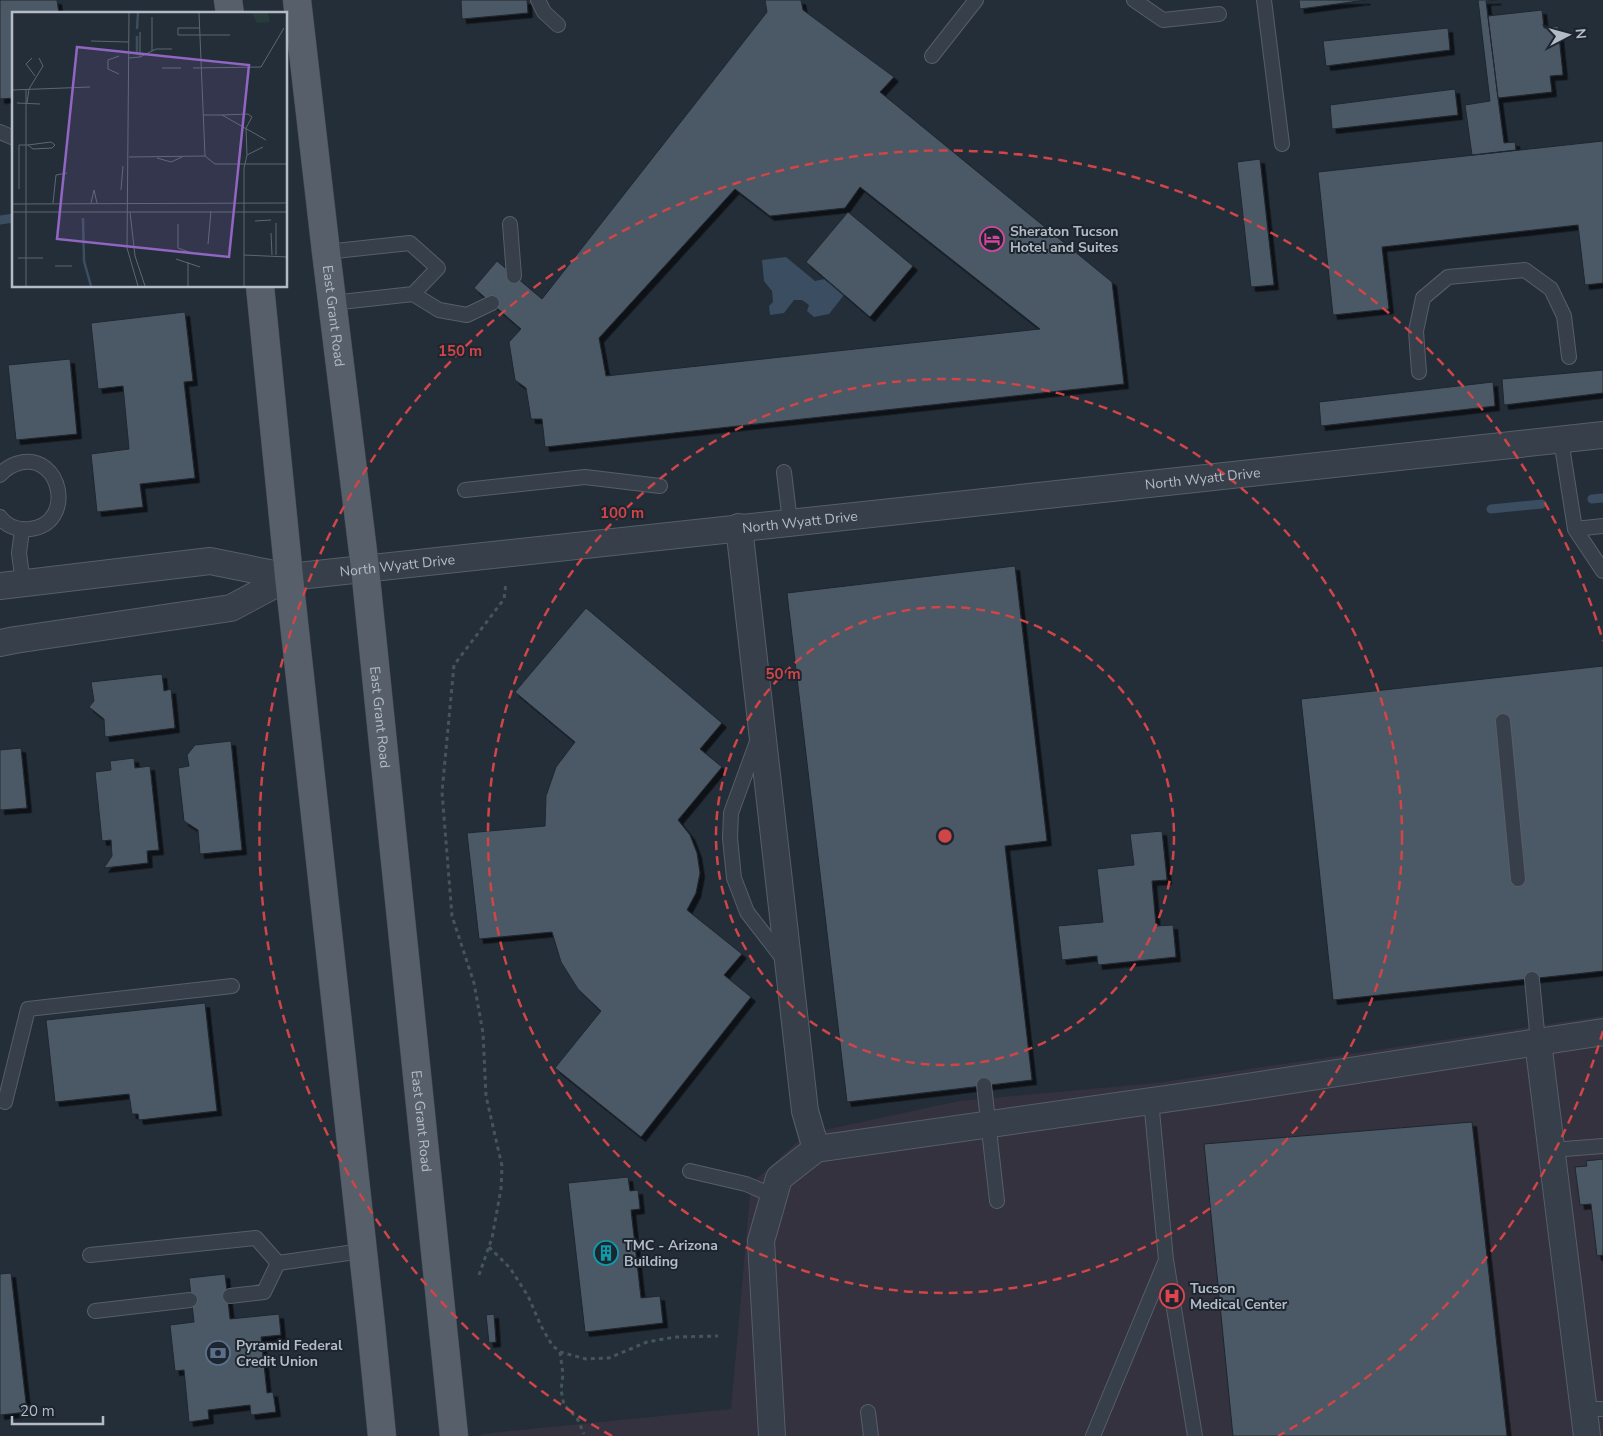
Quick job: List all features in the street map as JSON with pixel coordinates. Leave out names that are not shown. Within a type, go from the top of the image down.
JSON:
[{"type":"main road","name":"East Grant Road","points":[[297,0],[365,568],[454,1436]]},
{"type":"main road","points":[[260,288],[289,577],[382,1436]]},
{"type":"street","name":"North Wyatt Drive","points":[[12,585],[210,561],[289,577],[1603,435]]},
{"type":"street","points":[[739,528],[805,1111],[816,1148]]},
{"type":"street","points":[[0,643],[231,608],[289,577]]},
{"type":"street","points":[[772,1436],[761,1241],[778,1178],[816,1148],[1603,1032]]},
{"type":"street","points":[[1538,1042],[1552,1150],[1593,1409],[1587,1436]]},
{"type":"lane","points":[[538,0],[544,12],[558,25]]},
{"type":"lane","points":[[932,56],[976,0]]},
{"type":"lane","points":[[1134,0],[1163,20],[1219,14]]},
{"type":"lane","points":[[1264,0],[1282,144]]},
{"type":"lane","points":[[0,132],[12,137]]},
{"type":"lane","points":[[510,224],[514,276]]},
{"type":"lane","points":[[326,252],[410,243],[438,268],[413,294]]},
{"type":"lane","points":[[1419,372],[1416,331],[1423,298],[1448,277],[1525,270],[1551,289],[1564,316],[1569,357]]},
{"type":"lane","points":[[332,303],[413,294],[439,310],[467,315],[492,303]]},
{"type":"lane","points":[[1561,440],[1574,529],[1603,571]]},
{"type":"lane","points":[[0,475],[13,465],[23,462],[34,463],[45,468],[53,476],[58,486],[59,497],[58,508],[52,518],[38,527],[22,530],[12,527],[0,517]]},
{"type":"lane","points":[[784,472],[790,522]]},
{"type":"lane","points":[[465,490],[585,477],[660,486]]},
{"type":"lane","points":[[1574,529],[1603,526]]},
{"type":"lane","points":[[12,585],[22,530]]},
{"type":"lane","points":[[1503,721],[1518,879]]},
{"type":"lane","points":[[761,729],[731,812],[730,838],[734,878],[746,912],[788,964]]},
{"type":"lane","points":[[1532,979],[1538,1042]]},
{"type":"lane","points":[[5,1102],[28,1009],[232,986]]},
{"type":"lane","points":[[984,1085],[997,1202]]},
{"type":"lane","points":[[1151,1100],[1166,1260],[1195,1436]]},
{"type":"lane","points":[[1552,1150],[1603,1146]]},
{"type":"lane","points":[[690,1171],[746,1184],[774,1196]]},
{"type":"lane","points":[[90,1255],[256,1238],[278,1263]]},
{"type":"lane","points":[[278,1263],[362,1251]]},
{"type":"lane","points":[[1092,1436],[1166,1260]]},
{"type":"lane","points":[[230,1296],[264,1292],[278,1263]]},
{"type":"lane","points":[[95,1310],[190,1300]]},
{"type":"lane","points":[[868,1412],[871,1436]]},
{"type":"path","points":[[479,1275],[492,1238],[501,1188],[502,1166],[486,1096],[483,1033],[474,984],[452,916],[442,792],[454,665],[504,599],[511,552]]},
{"type":"path","points":[[489,1247],[510,1268],[528,1296],[541,1326],[552,1345],[560,1352],[586,1359],[609,1358],[647,1342],[675,1337],[718,1336]]},
{"type":"path","points":[[560,1352],[564,1374],[561,1390],[564,1405],[577,1418],[584,1434]]},
{"type":"shaded area","name":"Tucson Medical Center","points":[[1603,1016],[1603,1436],[481,1436],[481,1434],[731,1409],[751,1184],[806,1134],[959,1101],[1156,1083]]},
{"type":"water","points":[[786,257],[815,281],[825,279],[844,295],[829,314],[814,317],[807,311],[809,305],[802,300],[794,300],[784,313],[770,315],[769,306],[773,302],[772,291],[764,281],[762,260]]},
{"type":"building","points":[[0,0],[57,0],[59,12],[12,12],[12,98],[0,99]]},
{"type":"building","points":[[461,0],[527,0],[528,13],[462,19]]},
{"type":"building","name":"Sheraton Tucson Hotel and Suites","points":[[765,0],[801,0],[803,10],[894,77],[880,92],[1112,282],[1124,384],[545,447],[542,419],[531,419],[526,388],[515,380],[509,342],[521,329],[474,288],[497,261],[542,299],[767,12]],"holes":[[[860,187],[1040,329],[606,376],[599,338],[735,189],[770,216],[845,208]]]},
{"type":"building","points":[[1299,0],[1366,0],[1300,9]]},
{"type":"building","points":[[1478,0],[1497,0],[1486,1],[1498,98],[1504,143],[1515,142],[1516,150],[1472,155],[1465,105],[1490,101]]},
{"type":"building","points":[[1542,10],[1544,28],[1558,26],[1563,75],[1550,76],[1552,92],[1498,98],[1488,16]]},
{"type":"building","points":[[1448,28],[1450,50],[1326,66],[1323,41]]},
{"type":"building","points":[[1455,89],[1458,115],[1332,129],[1330,105]]},
{"type":"building","points":[[1603,141],[1603,283],[1585,285],[1578,225],[1382,247],[1389,309],[1333,315],[1318,172]]},
{"type":"building","points":[[1260,159],[1274,285],[1251,287],[1237,162]]},
{"type":"building","points":[[848,212],[913,266],[870,317],[806,262]]},
{"type":"building","points":[[185,312],[193,381],[184,382],[195,478],[140,484],[143,507],[97,512],[91,454],[129,449],[123,386],[98,389],[91,323]]},
{"type":"building","points":[[70,359],[77,434],[16,440],[8,365]]},
{"type":"building","points":[[1603,370],[1603,393],[1504,405],[1502,379]]},
{"type":"building","points":[[1493,382],[1495,406],[1321,426],[1319,402]]},
{"type":"building","points":[[1015,566],[1047,841],[1005,846],[1032,1080],[847,1102],[787,593]]},
{"type":"building","points":[[586,608],[722,723],[700,749],[722,767],[678,820],[690,835],[697,853],[700,873],[696,893],[687,910],[742,954],[724,975],[751,997],[641,1137],[555,1068],[601,1011],[578,989],[561,962],[552,932],[479,939],[467,833],[545,826],[546,796],[556,767],[575,742],[515,692]]},
{"type":"building","points":[[1603,666],[1603,971],[1333,1000],[1301,699]]},
{"type":"building","points":[[162,674],[164,691],[171,689],[175,728],[105,737],[104,719],[89,707],[94,701],[91,682]]},
{"type":"building","points":[[231,741],[242,850],[200,854],[198,830],[184,821],[178,768],[189,766],[187,755],[195,745]]},
{"type":"building","points":[[21,748],[27,808],[0,810],[0,750]]},
{"type":"building","points":[[134,758],[135,768],[150,766],[159,850],[147,851],[148,863],[104,868],[112,856],[111,840],[102,841],[95,772],[111,770],[110,761]]},
{"type":"building","points":[[1162,831],[1167,880],[1152,881],[1156,926],[1173,925],[1176,957],[1098,965],[1097,956],[1062,960],[1058,926],[1103,922],[1097,869],[1134,865],[1130,834]]},
{"type":"building","points":[[205,1003],[217,1111],[139,1120],[138,1114],[132,1114],[129,1094],[55,1102],[46,1020]]},
{"type":"building","points":[[1472,1122],[1507,1436],[1233,1436],[1204,1144]]},
{"type":"building","points":[[1603,1159],[1603,1255],[1597,1256],[1591,1204],[1580,1205],[1575,1167],[1587,1166],[1586,1161]]},
{"type":"building","name":"TMC - Arizona Building","points":[[628,1177],[630,1191],[638,1190],[640,1209],[631,1210],[641,1298],[660,1296],[663,1323],[585,1332],[568,1183]]},
{"type":"building","points":[[11,1273],[27,1412],[0,1415],[0,1274]]},
{"type":"building","name":"Pyramid Federal Credit Union","points":[[225,1274],[230,1319],[279,1314],[281,1335],[261,1337],[267,1393],[273,1392],[276,1412],[251,1415],[250,1405],[208,1410],[209,1419],[189,1422],[184,1370],[175,1371],[170,1325],[194,1322],[189,1278]]},
{"type":"building","points":[[494,1314],[496,1342],[489,1343],[486,1315]]},
{"type":"waterway","points":[[0,220],[12,218]]},
{"type":"waterway","points":[[1592,499],[1603,498]]},
{"type":"waterway","points":[[1491,509],[1542,504]]},
{"type":"place","name":"Sheraton Tucson Hotel and Suites","points":[[992,239]]},
{"type":"place","name":"TMC - Arizona Building","points":[[606,1253]]},
{"type":"place","name":"Tucson Medical Center","points":[[1172,1296]]},
{"type":"place","name":"Pyramid Federal Credit Union","points":[[218,1353]]}]
